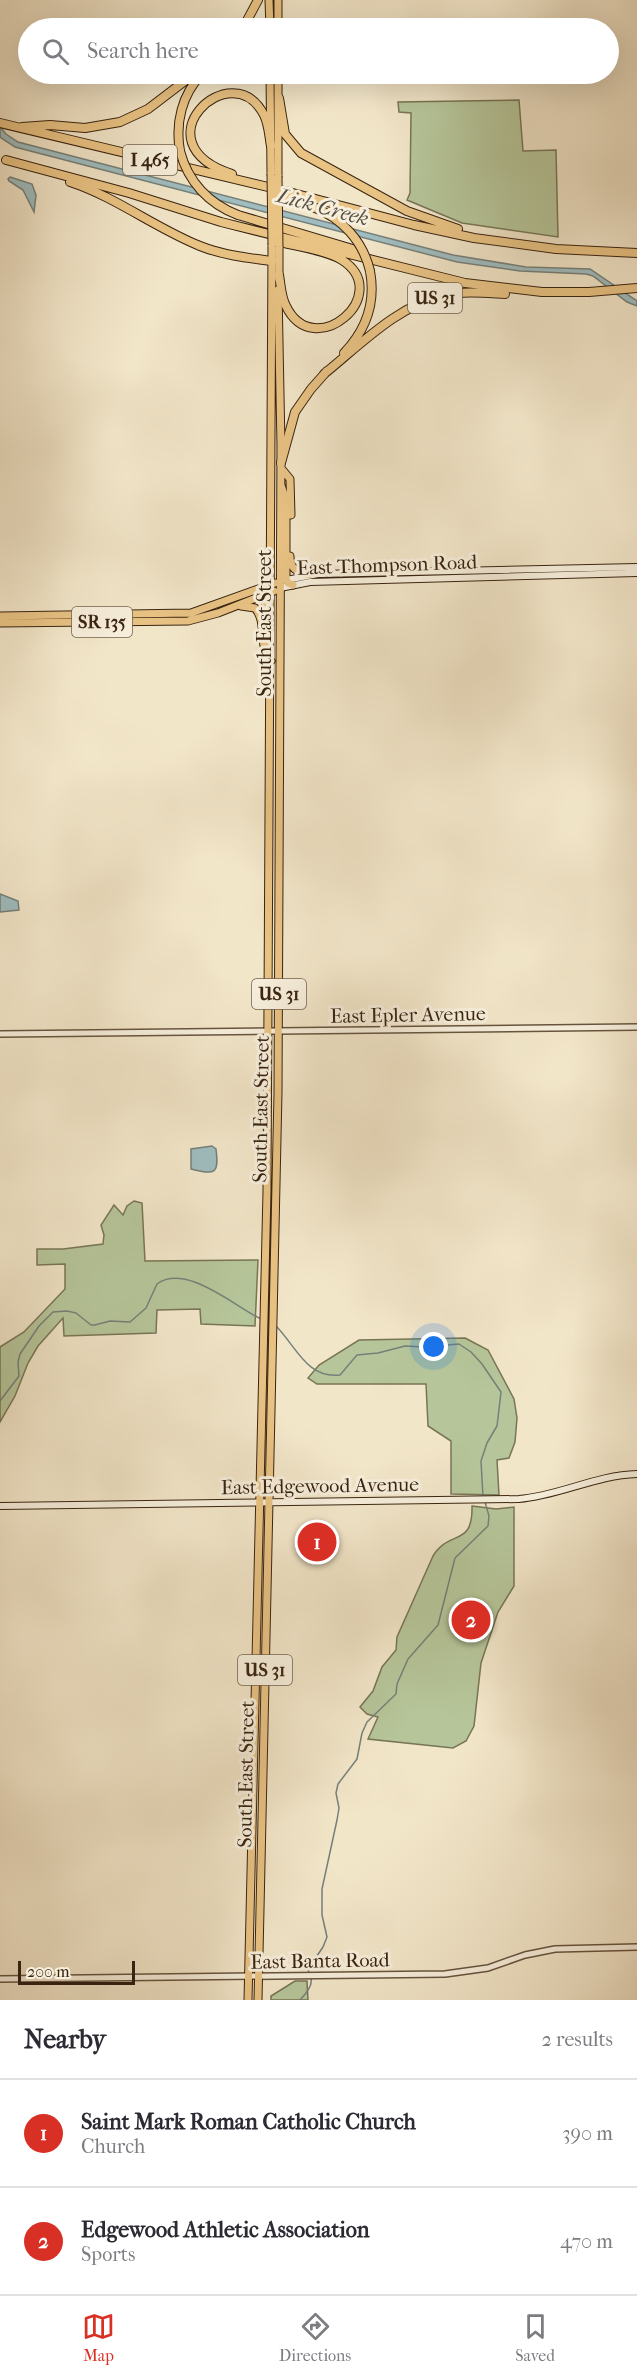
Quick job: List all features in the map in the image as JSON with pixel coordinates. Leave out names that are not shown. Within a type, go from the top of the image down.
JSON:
[{"type":"highway","points":[[248,18],[258,0]]},
{"type":"highway","points":[[11,127],[50,125],[85,128],[120,122],[154,105],[181,84]]},
{"type":"highway","points":[[195,84],[181,111],[178,132],[180,151],[189,173],[204,195],[221,208],[238,215],[431,274]]},
{"type":"highway","name":"US 31","points":[[271,146],[263,112],[254,103],[238,95],[228,94],[214,97],[200,108],[194,119],[191,137],[194,146],[206,163],[289,192]]},
{"type":"highway","points":[[279,98],[285,134],[301,153],[406,211],[445,226],[499,241]]},
{"type":"highway","name":"I 465","points":[[0,123],[289,192],[414,225],[556,249],[637,253]]},
{"type":"highway","points":[[3,159],[93,191],[199,246],[272,261]]},
{"type":"highway","name":"I 465","points":[[3,159],[129,193],[221,222],[493,288],[570,293],[636,288]]},
{"type":"highway","points":[[229,178],[239,184],[313,207],[333,216],[353,235],[364,254],[370,271],[372,295],[366,322],[356,339],[324,374]]},
{"type":"highway","points":[[221,222],[254,236],[341,260],[351,269],[358,281],[359,289],[355,306],[335,325],[322,328],[306,325],[294,318],[286,307],[279,275]]},
{"type":"highway","name":"US 31","points":[[281,465],[296,412],[304,397],[324,374],[402,313],[436,297],[472,292],[543,296],[570,293]]},
{"type":"main road","points":[[269,0],[270,18]]},
{"type":"main road","points":[[278,0],[278,18]]},
{"type":"main road","name":"South East Street","points":[[270,84],[271,146],[275,175]]},
{"type":"main road","name":"South East Street","points":[[258,2000],[279,1031],[282,583],[279,275],[275,246],[278,84]]},
{"type":"main road","name":"South East Street","points":[[248,2000],[265,1308],[269,1031],[272,261],[275,246]]},
{"type":"main road","points":[[272,449],[275,475],[280,483]]},
{"type":"main road","points":[[281,465],[291,483],[290,561],[296,571],[309,575]]},
{"type":"main road","name":"East Thompson Road","points":[[293,585],[310,582],[637,567]]},
{"type":"main road","name":"East Thompson Road","points":[[0,616],[183,614],[206,609],[271,584],[309,575],[637,573]]},
{"type":"main road","points":[[282,583],[293,585]]},
{"type":"main road","name":"East Thompson Road","points":[[0,623],[181,621],[238,606],[269,593],[282,583]]},
{"type":"main road","points":[[258,589],[269,593]]},
{"type":"main road","points":[[238,606],[252,607],[258,611],[261,618],[263,647],[271,661]]},
{"type":"main road","points":[[271,639],[280,675]]},
{"type":"main road","name":"East Edgewood Avenue","points":[[0,1506],[494,1500],[540,1497],[610,1477],[637,1474]]},
{"type":"street","name":"East Epler Avenue","points":[[0,1034],[637,1027]]},
{"type":"street","name":"East Banta Road","points":[[0,1979],[445,1974],[484,1969],[525,1955],[555,1949],[637,1947]]},
{"type":"green space","points":[[519,100],[523,151],[556,150],[558,237],[462,223],[407,200],[410,193],[411,113],[399,112],[398,102]]},
{"type":"green space","points":[[134,1201],[142,1203],[145,1261],[258,1260],[255,1326],[201,1324],[200,1309],[157,1310],[156,1333],[64,1336],[63,1318],[38,1346],[0,1422],[0,1347],[24,1332],[65,1289],[65,1264],[37,1265],[37,1249],[63,1249],[103,1244],[104,1235],[101,1225],[114,1205],[123,1215],[127,1206]]},
{"type":"green space","points":[[465,1338],[488,1350],[514,1399],[517,1418],[515,1442],[509,1458],[497,1460],[499,1495],[451,1494],[451,1441],[428,1426],[426,1384],[317,1384],[308,1378],[319,1365],[359,1340]]},
{"type":"green space","points":[[472,1506],[496,1509],[514,1507],[514,1586],[498,1612],[481,1663],[474,1726],[466,1741],[453,1748],[368,1739],[378,1717],[367,1714],[360,1707],[373,1691],[382,1667],[396,1650],[397,1637],[433,1556],[439,1548],[459,1537],[469,1528]]},
{"type":"green space","points":[[295,1981],[307,1981],[308,2000],[271,2000],[271,1996]]},
{"type":"water","name":"Lick Creek","points":[[0,127],[18,142],[453,255],[526,267],[590,269],[637,301],[637,306],[627,302],[593,276],[586,274],[520,271],[457,262],[15,147],[0,137]]},
{"type":"water","points":[[10,177],[32,184],[36,195],[34,212],[23,190],[9,181]]},
{"type":"water","points":[[0,894],[18,901],[19,910],[0,912]]},
{"type":"water","points":[[212,1146],[216,1149],[217,1157],[214,1171],[191,1169],[191,1149]]},
{"type":"waterway","points":[[0,1401],[19,1376],[20,1354],[39,1326],[53,1312],[76,1313],[91,1325],[110,1321],[130,1322],[146,1308],[157,1284],[169,1279],[182,1279],[196,1282],[210,1289],[261,1319]]},
{"type":"waterway","points":[[276,1326],[303,1360],[319,1372],[329,1375],[340,1375],[357,1355],[378,1353],[405,1346],[459,1344],[471,1352],[501,1392],[497,1426],[487,1443],[481,1461],[483,1497]]},
{"type":"waterway","points":[[309,1973],[308,1969],[327,1937],[322,1915],[322,1889],[339,1808],[336,1793],[338,1784],[357,1759],[362,1733],[367,1722],[396,1694],[397,1684],[408,1659],[438,1625],[455,1558],[488,1526],[489,1516],[485,1502]]},
{"type":"waterway","points":[[300,2000],[307,1993],[311,1978]]},
{"type":"place","name":"Saint Mark Roman Catholic Church","points":[[317,1542]]},
{"type":"place","name":"Edgewood Athletic Association","points":[[471,1620]]}]
